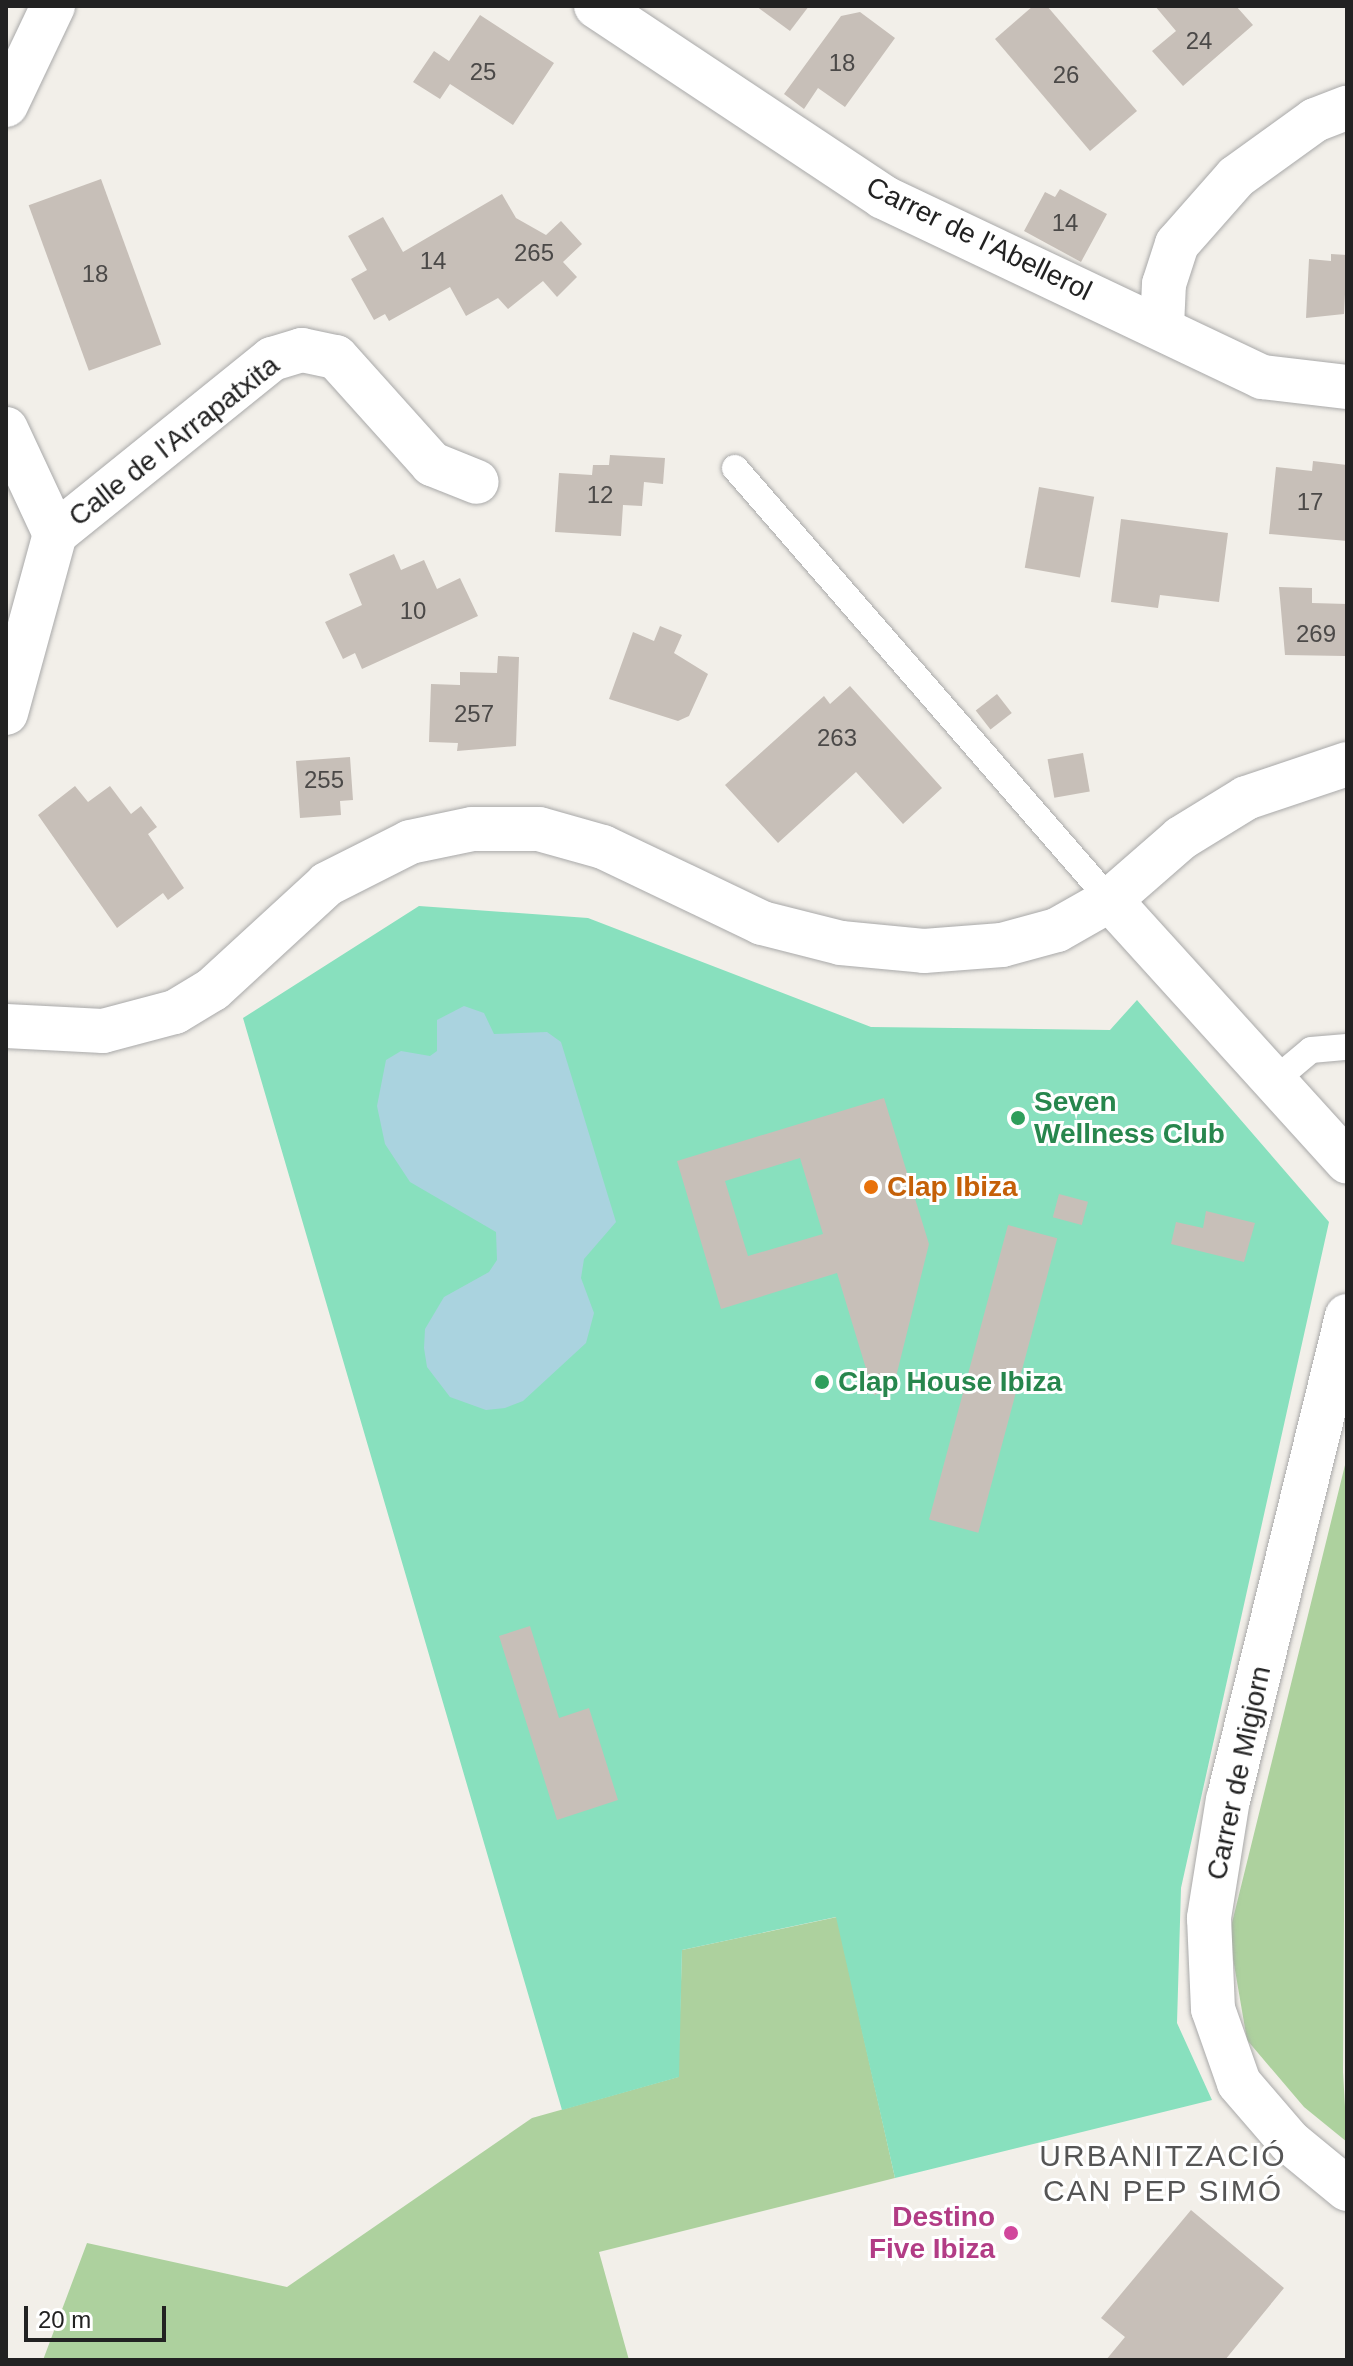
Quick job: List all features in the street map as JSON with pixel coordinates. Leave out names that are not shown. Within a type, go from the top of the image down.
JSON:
[{"type":"street","points":[[6,105],[53,6]]},
{"type":"street","name":"Carrer de l'Abellerol","points":[[596,6],[883,197],[1162,326],[1262,377],[1347,387]]},
{"type":"street","points":[[1162,326],[1164,284],[1177,244],[1236,177],[1315,120],[1347,108]]},
{"type":"street","name":"Calle de l'Arrapatxita","points":[[6,713],[55,534],[272,359],[302,350],[336,357],[432,464],[477,482]]},
{"type":"street","points":[[6,429],[55,534]]},
{"type":"street","points":[[6,1026],[103,1031],[175,1012],[213,989],[327,884],[410,842],[472,829],[539,829],[603,847],[762,923],[841,943],[924,951],[1002,945],[1057,930],[1110,900],[1181,838],[1246,798],[1347,764]]},
{"type":"street","points":[[1110,900],[1347,1161]]},
{"type":"street","name":"Carrer de Migjorn","points":[[1347,1316],[1228,1799],[1209,1918],[1213,2009],[1239,2083],[1290,2142],[1347,2189]]},
{"type":"lane","points":[[735,468],[1110,900]]},
{"type":"lane","points":[[1274,1081],[1311,1050],[1347,1047]]},
{"type":"green space","name":"Clap House Ibiza","points":[[419,906],[588,918],[871,1027],[1110,1030],[1137,1000],[1329,1222],[1181,1888],[1177,2023],[1212,2100],[895,2178],[836,1917],[682,1950],[679,2077],[562,2110],[243,1018]]},
{"type":"green space","points":[[1347,1457],[1343,2072],[1347,2142],[1304,2107],[1247,2040],[1229,1935]]},
{"type":"green space","points":[[837,1917],[895,2178],[599,2252],[629,2360],[43,2360],[87,2243],[287,2287],[532,2118],[678,2077],[682,1950]]},
{"type":"water","points":[[464,1006],[484,1013],[494,1034],[547,1032],[561,1042],[616,1222],[584,1259],[581,1278],[594,1313],[586,1343],[523,1401],[505,1408],[486,1410],[450,1397],[427,1367],[425,1329],[444,1297],[489,1272],[497,1260],[496,1232],[410,1182],[385,1144],[377,1106],[386,1060],[401,1051],[430,1056],[437,1051],[437,1020]]},
{"type":"building","points":[[756,6],[809,6],[790,31]]},
{"type":"building","points":[[1033,6],[1047,6],[1137,111],[1090,151],[995,39]]},
{"type":"building","points":[[1155,6],[1236,6],[1253,25],[1183,86],[1152,51],[1176,31]]},
{"type":"building","points":[[860,12],[895,38],[845,107],[818,88],[804,109],[784,94],[841,16]]},
{"type":"building","points":[[480,15],[554,63],[513,125],[450,84],[440,99],[413,82],[434,51],[449,61]]},
{"type":"building","points":[[101,179],[161,344],[89,371],[29,205]]},
{"type":"building","points":[[1060,189],[1107,214],[1081,262],[1024,231],[1045,192],[1055,197]]},
{"type":"building","points":[[502,194],[516,218],[546,235],[561,221],[582,244],[563,262],[577,277],[557,297],[543,281],[508,309],[498,298],[466,316],[450,287],[389,321],[385,314],[374,320],[351,279],[367,270],[348,236],[383,217],[403,252]]},
{"type":"building","points":[[1331,254],[1347,255],[1344,314],[1306,318],[1309,259],[1331,261]]},
{"type":"building","points":[[610,455],[665,458],[663,484],[644,482],[642,506],[623,505],[621,536],[555,532],[559,473],[592,475],[593,465],[609,465]]},
{"type":"building","points":[[1313,461],[1347,465],[1347,541],[1269,534],[1276,467],[1312,471]]},
{"type":"building","points":[[1039,487],[1094,497],[1080,577],[1025,568]]},
{"type":"building","points":[[1121,519],[1228,533],[1219,602],[1160,595],[1158,608],[1111,602]]},
{"type":"building","points":[[394,554],[401,570],[424,560],[437,589],[460,578],[478,616],[362,669],[355,653],[343,659],[325,622],[362,605],[349,574]]},
{"type":"building","points":[[1279,587],[1312,588],[1312,603],[1347,604],[1345,656],[1285,655]]},
{"type":"building","points":[[660,626],[682,635],[674,653],[708,674],[689,716],[678,721],[609,699],[633,632],[654,641]]},
{"type":"building","points":[[498,656],[519,657],[516,746],[457,751],[458,743],[429,742],[431,684],[460,685],[460,672],[497,673]]},
{"type":"building","points":[[850,686],[942,788],[903,824],[856,772],[778,843],[725,785],[824,696],[830,704]]},
{"type":"building","points":[[997,694],[1012,713],[990,730],[976,711]]},
{"type":"building","points":[[1083,753],[1090,791],[1054,798],[1048,759]]},
{"type":"building","points":[[350,757],[353,800],[340,801],[341,815],[300,818],[296,761]]},
{"type":"building","points":[[75,786],[88,802],[110,786],[131,814],[141,806],[157,827],[148,834],[184,888],[168,900],[163,893],[117,928],[38,815]]},
{"type":"building","points":[[884,1098],[929,1244],[893,1389],[874,1395],[837,1273],[721,1309],[677,1161]],"holes":[[[800,1158],[823,1234],[748,1256],[725,1181]]]},
{"type":"building","points":[[1059,1194],[1088,1202],[1082,1225],[1053,1217]]},
{"type":"building","points":[[1206,1211],[1255,1223],[1244,1262],[1171,1244],[1176,1222],[1203,1228]]},
{"type":"building","points":[[1008,1225],[1057,1238],[978,1533],[929,1520]]},
{"type":"building","points":[[530,1626],[559,1718],[589,1708],[618,1800],[557,1820],[499,1636]]},
{"type":"building","points":[[1191,2210],[1284,2288],[1225,2360],[1106,2360],[1125,2337],[1101,2318]]},
{"type":"place","name":"Seven Wellness Club","points":[[1018,1118]]},
{"type":"place","name":"Clap Ibiza","points":[[871,1187]]},
{"type":"place","name":"Clap House Ibiza","points":[[822,1382]]},
{"type":"place","name":"Destino Five Ibiza","points":[[1011,2233]]},
{"type":"district","name":"URBANITZACIÓ CAN PEP SIMÓ","points":[[1163,2173]]}]
